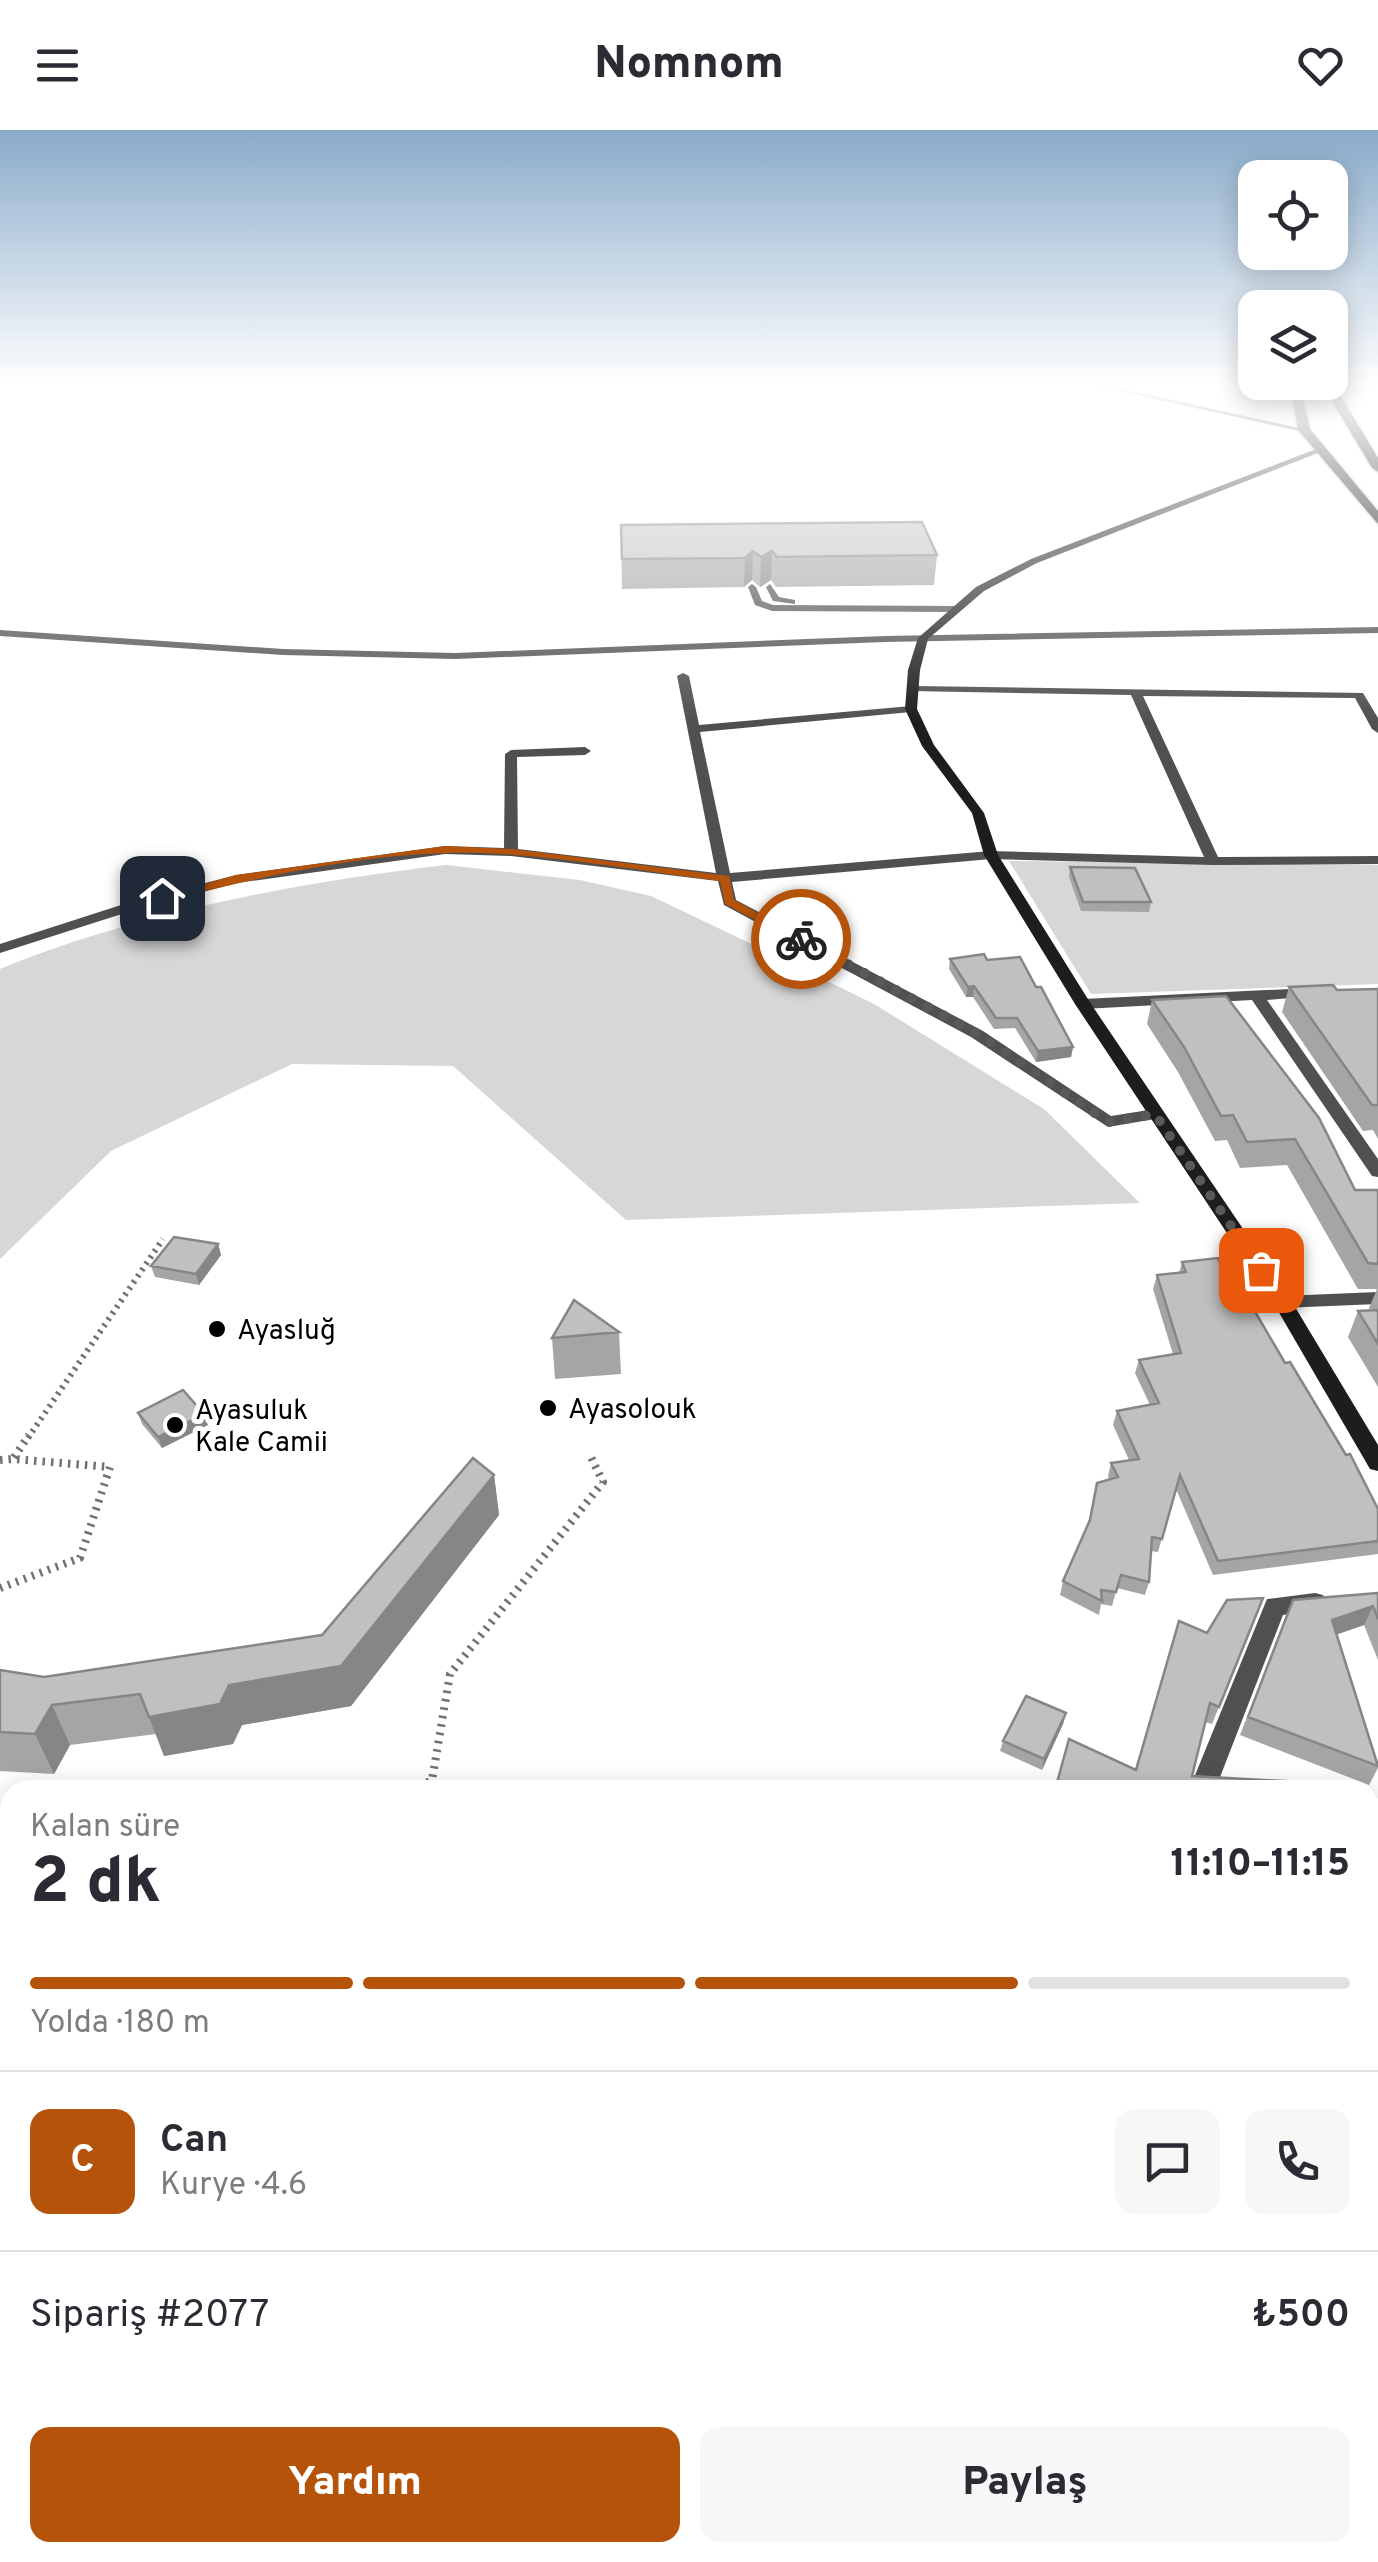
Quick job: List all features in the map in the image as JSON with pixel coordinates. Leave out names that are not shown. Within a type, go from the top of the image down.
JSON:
[{"type":"highway","points":[[1361,496],[1378,520]]},
{"type":"street","points":[[1204,496],[1034,561],[980,589],[923,638],[914,670],[915,690],[910,709],[928,746],[978,813],[990,855],[1083,1004],[1282,1302],[1378,1464]]},
{"type":"street","points":[[0,632],[282,652],[424,656],[923,638],[1378,630]]},
{"type":"street","points":[[683,676],[729,902],[978,1034],[1108,1122],[1155,1114]]},
{"type":"street","points":[[915,690],[1359,695],[1378,729]]},
{"type":"street","points":[[1136,693],[1213,861]]},
{"type":"street","points":[[694,729],[910,709]]},
{"type":"street","points":[[512,852],[511,754],[585,751]]},
{"type":"street","points":[[0,949],[236,878],[445,850],[512,852],[725,878],[990,855],[1213,861],[1378,860]]},
{"type":"street","points":[[1083,1004],[1326,992]]},
{"type":"street","points":[[1257,996],[1378,1172]]},
{"type":"street","points":[[1282,1302],[1378,1298]]},
{"type":"street","points":[[1206,1780],[1275,1606],[1344,1600]]},
{"type":"lane","points":[[752,587],[758,603],[772,608],[959,606]]},
{"type":"lane","points":[[770,587],[776,599],[802,603],[959,606]]},
{"type":"path","points":[[13,1459],[163,1239]]},
{"type":"path","points":[[432,1780],[450,1674],[603,1482],[590,1455]]},
{"type":"path","points":[[0,1460],[110,1468],[80,1558],[0,1588]]},
{"type":"shaded area","points":[[1009,861],[1378,865],[1378,984],[1091,994]]},
{"type":"shaded area","points":[[446,865],[580,880],[651,896],[758,947],[874,1004],[1044,1109],[1140,1203],[626,1220],[453,1066],[292,1064],[111,1151],[0,1259],[0,969],[107,932],[219,902]]},
{"type":"building","points":[[922,522],[937,555],[777,557],[772,551],[761,557],[753,551],[745,558],[622,559],[621,525]]},
{"type":"building","points":[[1070,867],[1135,868],[1151,902],[1083,902]]},
{"type":"building","points":[[984,954],[987,960],[1020,957],[1073,1047],[1038,1051],[1017,1018],[996,1018],[974,986],[968,987],[950,959]]},
{"type":"building","points":[[1333,985],[1337,990],[1378,989],[1378,1105],[1372,1105],[1289,987]]},
{"type":"building","points":[[1226,996],[1319,1118],[1355,1190],[1378,1190],[1378,1264],[1368,1263],[1295,1139],[1247,1142],[1233,1115],[1221,1116],[1184,1047],[1152,1000]]},
{"type":"building","points":[[174,1237],[218,1244],[196,1274],[151,1266]]},
{"type":"building","points":[[1218,1258],[1226,1278],[1235,1277],[1285,1363],[1290,1362],[1346,1455],[1350,1454],[1378,1509],[1378,1541],[1218,1561],[1180,1475],[1162,1539],[1152,1537],[1149,1582],[1121,1575],[1116,1592],[1101,1590],[1102,1601],[1063,1581],[1090,1520],[1097,1483],[1118,1477],[1111,1463],[1139,1459],[1117,1411],[1159,1403],[1139,1360],[1181,1353],[1157,1275],[1186,1272],[1182,1262]]},
{"type":"building","points":[[574,1300],[619,1332],[552,1338]]},
{"type":"building","points":[[1378,1310],[1378,1344],[1358,1311]]},
{"type":"building","points":[[183,1390],[204,1414],[158,1437],[138,1413]]},
{"type":"building","points":[[473,1458],[494,1475],[341,1666],[229,1685],[220,1704],[149,1717],[140,1694],[52,1705],[35,1734],[0,1732],[0,1670],[44,1677],[322,1635]]},
{"type":"building","points":[[1378,1593],[1378,1619],[1373,1606],[1332,1620],[1378,1766],[1248,1717],[1293,1600]]},
{"type":"building","points":[[1263,1598],[1219,1707],[1210,1703],[1192,1776],[1264,1780],[1058,1780],[1069,1739],[1136,1770],[1179,1621],[1207,1633],[1227,1600]]},
{"type":"building","points":[[1026,1696],[1066,1713],[1044,1759],[1003,1741]]},
{"type":"way so far","points":[[801,939],[978,1034],[1108,1122],[1155,1114],[1261,1270]]},
{"type":"place","name":"Ayasluğ","points":[[217,1329]]},
{"type":"place","name":"Ayasolouk","points":[[548,1408]]},
{"type":"place","name":"Ayasuluk Kale Camii","points":[[175,1425]]},
{"type":"route","points":[[162,898],[236,878],[312,866],[445,850],[512,852],[725,878],[729,902],[801,939]]}]
